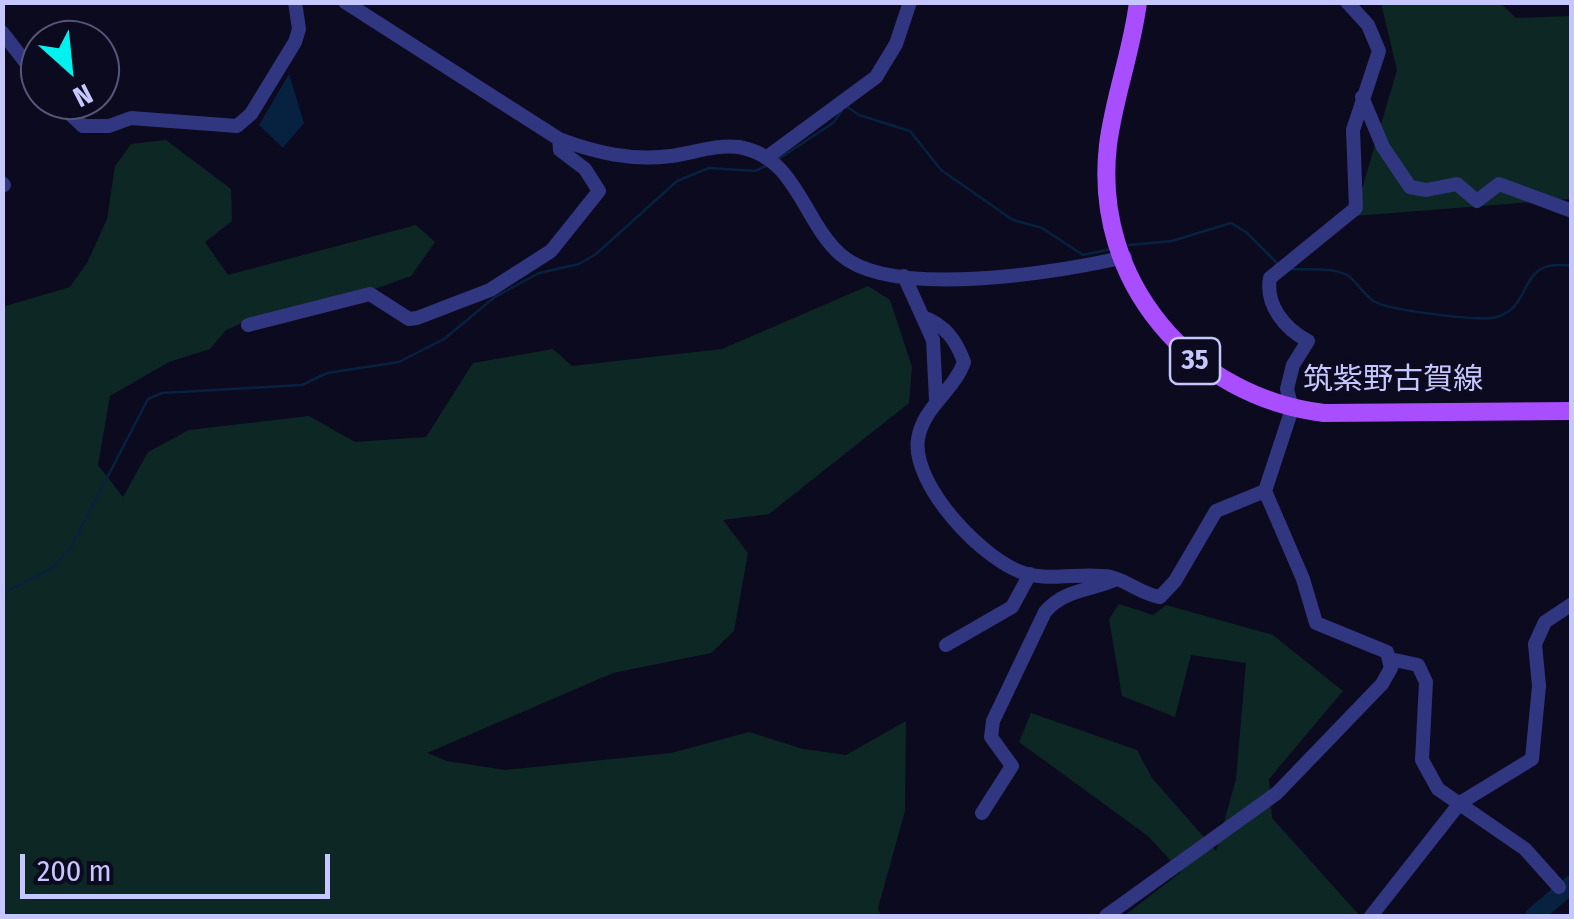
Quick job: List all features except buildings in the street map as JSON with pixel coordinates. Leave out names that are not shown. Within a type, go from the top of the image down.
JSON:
[{"type":"main road","name":"筑紫野古賀線","points":[[1138,2],[1108,146],[1108,194],[1125,258],[1148,313],[1165,336],[1201,366],[1292,409],[1324,413],[1572,411]]},
{"type":"street","points":[[77,120],[84,126],[109,126],[131,118],[237,126],[252,114],[294,42],[300,29],[296,2]]},
{"type":"street","points":[[345,2],[560,139],[598,154],[623,157],[739,148],[766,158],[790,178],[841,255],[862,268],[904,276],[992,280],[1125,258]]},
{"type":"street","points":[[766,158],[876,77],[896,44],[910,2]]},
{"type":"street","points":[[1347,2],[1368,25],[1378,51],[1353,130],[1356,208],[1270,278],[1268,289],[1288,331],[1308,340],[1292,364],[1287,388],[1292,409],[1265,491],[1303,579],[1316,622],[1377,646],[1390,659],[1418,665],[1426,682],[1422,760],[1438,789],[1525,849],[1559,887]]},
{"type":"street","points":[[2,32],[20,55]]},
{"type":"street","points":[[1362,97],[1383,147],[1410,187],[1426,190],[1457,184],[1477,201],[1499,184],[1572,210]]},
{"type":"street","points":[[248,325],[370,294],[409,319],[417,318],[512,278],[551,251],[599,191],[585,169],[560,150],[560,139]]},
{"type":"street","points":[[904,276],[924,317],[938,365],[936,400],[918,443],[928,485],[994,559],[1030,574],[1117,579],[1146,595],[1160,597],[1175,582],[1216,512],[1265,491]]},
{"type":"street","points":[[924,317],[939,323],[958,344],[964,362],[959,375],[936,400]]},
{"type":"street","points":[[946,645],[1012,607],[1030,574]]},
{"type":"street","points":[[982,814],[1012,766],[991,737],[993,721],[1045,612],[1054,600],[1117,579]]},
{"type":"street","points":[[1370,916],[1460,803],[1532,759],[1539,686],[1535,644],[1545,622],[1572,604]]},
{"type":"street","points":[[1106,916],[1277,793],[1382,684],[1391,668],[1390,659]]},
{"type":"green space","points":[[1381,3],[1500,3],[1516,18],[1571,16],[1571,199],[1354,216],[1397,70]]},
{"type":"green space","points":[[166,140],[231,189],[232,221],[205,242],[228,275],[416,225],[435,242],[411,276],[358,295],[258,316],[226,330],[210,349],[169,362],[110,396],[98,465],[123,497],[148,452],[189,430],[309,416],[355,442],[426,437],[473,363],[553,349],[572,366],[722,349],[868,286],[890,300],[912,367],[909,403],[769,514],[723,520],[748,553],[734,631],[711,653],[613,673],[427,753],[447,761],[505,770],[671,753],[749,732],[803,749],[846,755],[906,721],[905,811],[878,908],[881,916],[3,916],[2,307],[70,287],[87,263],[107,219],[115,166],[131,144]]},
{"type":"green space","points":[[1119,604],[1153,615],[1166,605],[1273,635],[1343,691],[1269,779],[1272,818],[1360,916],[1124,916],[1181,872],[1148,836],[1019,742],[1031,713],[1137,750],[1152,778],[1216,851],[1236,779],[1246,663],[1191,655],[1175,717],[1122,696],[1109,619]]},
{"type":"water","points":[[289,74],[304,123],[283,148],[259,125]]},
{"type":"waterway","points":[[846,106],[859,115],[910,131],[941,170],[1013,220],[1042,228],[1083,255],[1111,249]]},
{"type":"waterway","points":[[777,160],[833,123],[842,111]]},
{"type":"waterway","points":[[2,594],[52,568],[71,547],[148,399],[162,393],[302,385],[327,373],[399,362],[444,339],[495,297],[539,273],[579,264],[596,254],[677,181],[709,168],[755,171],[766,166]]},
{"type":"waterway","points":[[1129,245],[1172,241],[1231,223],[1246,232],[1277,263]]},
{"type":"waterway","points":[[1293,269],[1341,272],[1371,299],[1384,305],[1488,318],[1509,311],[1542,268],[1572,266]]},
{"type":"waterway","points":[[1534,916],[1572,884]]}]
